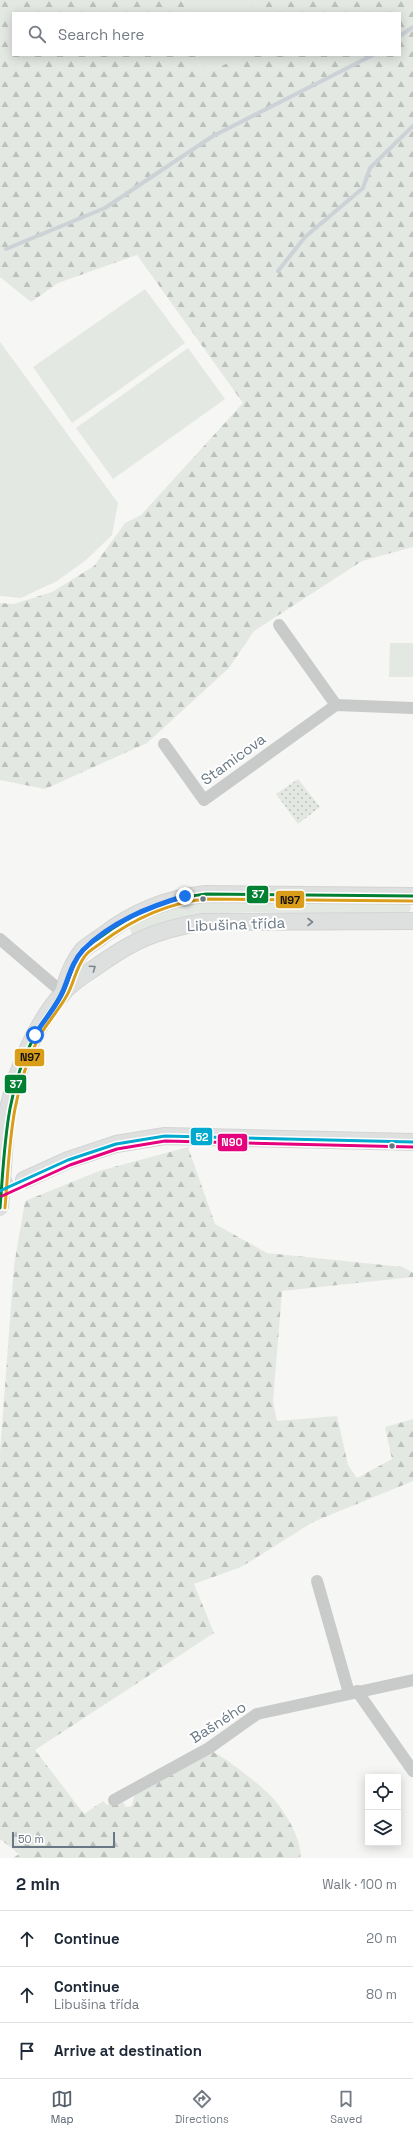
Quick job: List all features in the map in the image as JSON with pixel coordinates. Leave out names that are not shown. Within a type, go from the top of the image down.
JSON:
[{"type":"street","points":[[279,625],[336,705],[413,708]]},
{"type":"street","name":"Stamicova","points":[[164,744],[204,800],[336,705]]},
{"type":"street","name":"Libušina třída","points":[[63,993],[70,971],[82,951],[134,914],[185,896],[206,894],[413,896]]},
{"type":"street","name":"Libušina třída","points":[[63,993],[126,946],[171,927],[212,922],[413,921]]},
{"type":"street","points":[[0,939],[63,993],[35,1035],[16,1080],[8,1110],[0,1208]]},
{"type":"street","points":[[24,1180],[68,1160],[116,1144],[165,1136],[413,1142]]},
{"type":"street","points":[[317,1582],[353,1692],[413,1771]]},
{"type":"street","name":"Bašného","points":[[114,1800],[209,1748],[257,1714],[413,1680]]},
{"type":"green space","points":[[0,0],[183,0],[187,12],[12,12],[12,56],[197,56],[202,75],[243,56],[401,56],[401,12],[258,12],[255,0],[413,0],[413,547],[362,561],[254,631],[229,668],[147,743],[45,789],[0,780],[0,603],[14,604],[52,592],[94,566],[125,523],[141,515],[243,403],[137,255],[58,283],[31,302],[0,277]]},
{"type":"green space","points":[[183,0],[255,0],[258,12],[187,12]]},
{"type":"green space","points":[[197,56],[243,56],[202,75]]},
{"type":"green space","points":[[145,289],[185,343],[72,423],[33,367]]},
{"type":"green space","points":[[0,342],[118,503],[112,535],[86,560],[57,581],[21,598],[0,596]]},
{"type":"green space","points":[[188,348],[225,399],[113,479],[76,428]]},
{"type":"green space","points":[[390,643],[413,643],[413,677],[389,677]]},
{"type":"green space","points":[[298,779],[320,807],[298,824],[276,794]]},
{"type":"green space","points":[[198,902],[409,903],[411,908],[409,913],[406,914],[253,912],[195,914],[153,925],[132,935],[129,926],[150,915]]},
{"type":"green space","points":[[188,1147],[215,1224],[267,1253],[403,1267],[413,1273],[413,1277],[282,1291],[273,1402],[277,1421],[337,1416],[348,1465],[357,1478],[392,1459],[385,1427],[413,1419],[413,1481],[313,1522],[241,1567],[194,1584],[214,1633],[35,1750],[84,1814],[103,1801],[107,1805],[122,1800],[126,1807],[132,1806],[134,1796],[213,1752],[226,1759],[265,1790],[275,1800],[286,1816],[299,1843],[300,1858],[13,1858],[19,1854],[0,1839],[0,1453],[14,1266],[25,1201],[99,1171]]},
{"type":"waterway","points":[[401,35],[413,27]]},
{"type":"waterway","points":[[6,249],[105,208],[213,136],[371,56]]},
{"type":"waterway","points":[[278,271],[305,237],[363,188],[370,168],[413,126]]},
{"type":"tunnel","points":[[0,1191],[24,1180]]},
{"type":"transit line","name":"37","points":[[0,1208],[5,1141],[12,1098],[18,1077],[25,1056],[35,1035],[62,995],[78,956],[84,949],[111,929],[149,908],[176,899],[191,896],[206,894],[413,896]]},
{"type":"transit line","name":"N97","points":[[5,1208],[10,1142],[22,1079],[29,1058],[39,1037],[66,997],[79,966],[91,950],[113,934],[150,914],[164,908],[191,901],[206,899],[413,901]]},
{"type":"transit line","name":"52","points":[[0,1191],[68,1160],[116,1144],[165,1136],[413,1142]]},
{"type":"transit line","name":"N90","points":[[2,1196],[70,1165],[117,1149],[165,1141],[413,1147]]},
{"type":"route","points":[[35,1035],[56,1001],[63,993],[70,971],[82,951],[115,926],[134,914],[163,902],[185,896]]}]
